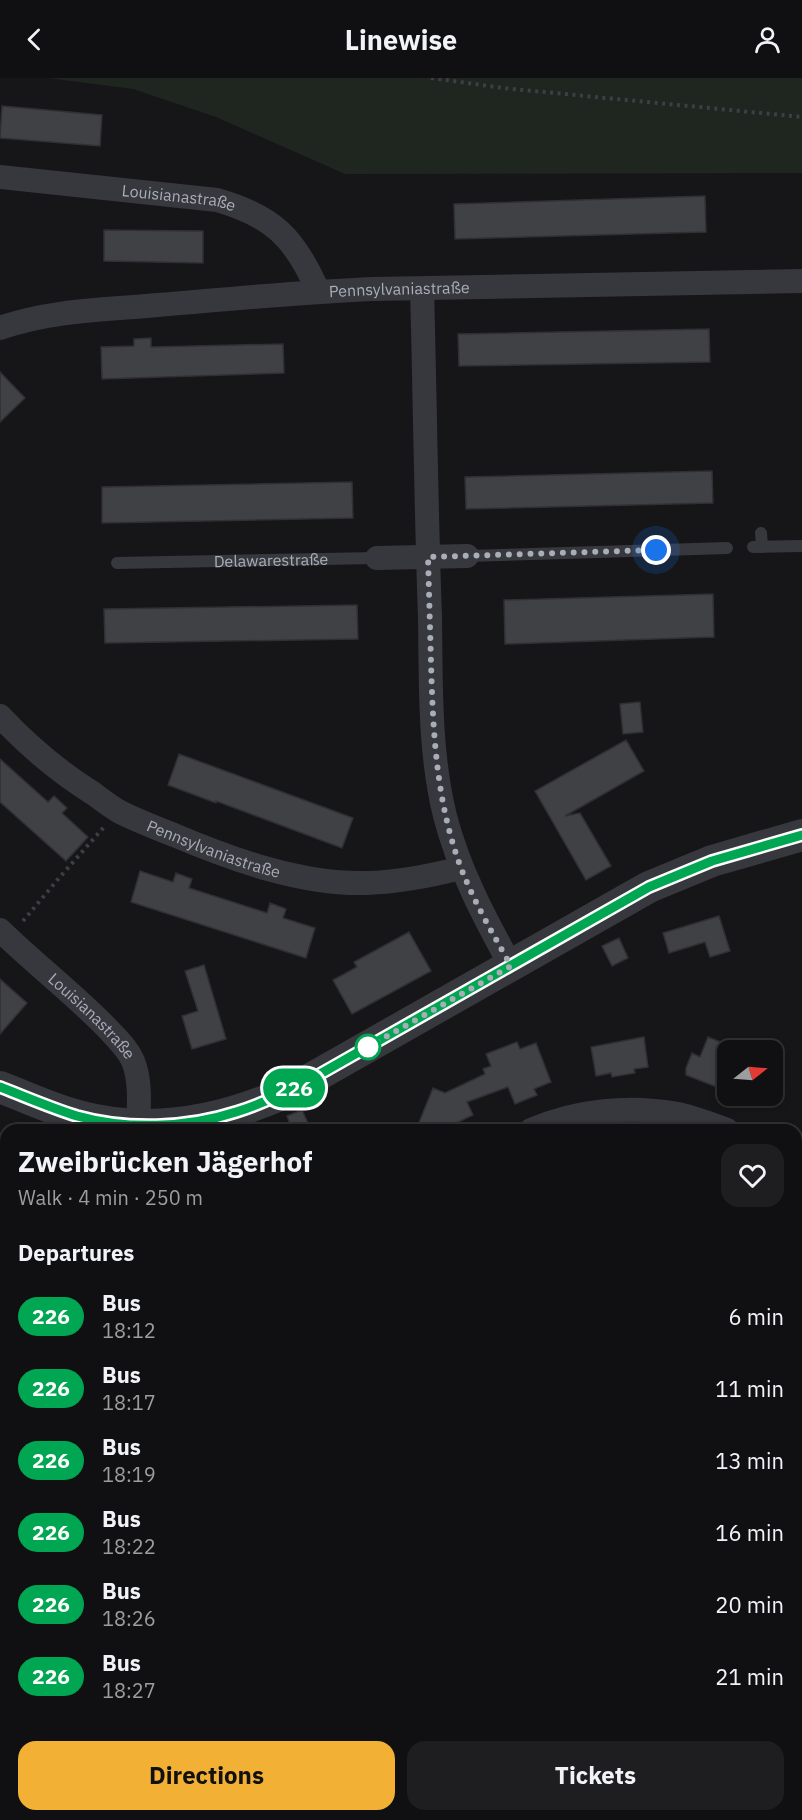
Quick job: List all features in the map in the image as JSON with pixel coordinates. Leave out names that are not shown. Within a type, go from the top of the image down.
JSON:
[{"type":"street","name":"Louisianastraße","points":[[0,177],[189,196],[240,206],[278,229],[294,245],[318,291]]},
{"type":"street","name":"Pennsylvaniastraße","points":[[0,328],[24,319],[77,312],[318,291],[802,281]]},
{"type":"street","points":[[422,289],[432,718],[436,769],[446,816],[461,868],[487,923],[511,966]]},
{"type":"street","name":"Delawarestraße","points":[[377,558],[466,556]]},
{"type":"street","name":"Pennsylvaniastraße","points":[[0,716],[23,741],[72,780],[119,811],[209,850],[272,870],[325,881],[366,883],[396,881],[428,877],[461,868]]},
{"type":"street","points":[[155,1124],[239,1121],[266,1101],[293,1089],[649,887],[712,861],[802,835]]},
{"type":"street","name":"Louisianastraße","points":[[4,934],[95,1016],[124,1046],[133,1061],[138,1079],[140,1096],[138,1124]]},
{"type":"street","points":[[0,1087],[78,1116],[124,1124]]},
{"type":"street","points":[[544,1124],[592,1112],[635,1109],[679,1114],[710,1124]]},
{"type":"lane","points":[[761,532],[757,547],[802,546]]},
{"type":"lane","points":[[466,556],[727,548]]},
{"type":"lane","name":"Delawarestraße","points":[[117,563],[377,558]]},
{"type":"path","points":[[431,78],[503,88],[802,117]]},
{"type":"path","points":[[4,934],[59,878],[119,811]]},
{"type":"shaded area","points":[[48,78],[802,78],[802,173],[345,174],[216,117],[133,89]]},
{"type":"building","points":[[2,106],[102,115],[100,146],[0,138]]},
{"type":"building","points":[[705,196],[706,232],[455,239],[454,204]]},
{"type":"building","points":[[104,230],[203,231],[203,263],[104,261]]},
{"type":"building","points":[[709,329],[710,362],[459,366],[458,334]]},
{"type":"building","points":[[151,338],[151,347],[283,344],[284,373],[102,379],[101,347],[134,346],[134,339]]},
{"type":"building","points":[[0,372],[25,398],[0,422]]},
{"type":"building","points":[[712,471],[713,503],[466,509],[465,477]]},
{"type":"building","points":[[352,482],[353,518],[102,523],[102,487]]},
{"type":"building","points":[[713,594],[714,637],[505,644],[504,600]]},
{"type":"building","points":[[357,605],[358,639],[105,643],[104,609]]},
{"type":"building","points":[[640,702],[643,732],[623,734],[620,704]]},
{"type":"building","points":[[626,740],[644,771],[565,816],[580,813],[611,866],[586,880],[535,791]]},
{"type":"building","points":[[179,754],[353,818],[342,848],[168,785]]},
{"type":"building","points":[[0,759],[48,802],[54,796],[67,808],[62,813],[88,837],[66,861],[0,802]]},
{"type":"building","points":[[140,871],[173,882],[176,873],[192,879],[189,888],[267,913],[270,903],[286,909],[283,918],[315,928],[306,958],[131,902]]},
{"type":"building","points":[[719,916],[730,951],[710,957],[705,942],[669,953],[663,933]]},
{"type":"building","points":[[409,932],[431,971],[352,1014],[333,980],[357,967],[354,962]]},
{"type":"building","points":[[619,938],[628,958],[612,966],[602,946]]},
{"type":"building","points":[[204,965],[226,1039],[192,1049],[182,1016],[198,1011],[185,971]]},
{"type":"building","points":[[0,979],[27,1003],[0,1034]]},
{"type":"building","points":[[644,1037],[648,1067],[634,1069],[635,1073],[612,1077],[611,1073],[596,1076],[591,1047]]},
{"type":"building","points":[[708,1037],[717,1041],[717,1087],[686,1075],[686,1068],[692,1053],[700,1057]]},
{"type":"building","points":[[517,1042],[520,1049],[536,1043],[551,1082],[534,1089],[537,1095],[515,1104],[508,1087],[467,1102],[473,1115],[454,1124],[418,1124],[433,1088],[445,1093],[485,1074],[483,1069],[491,1066],[486,1054]]},
{"type":"building","points":[[302,1110],[308,1124],[290,1124],[287,1116]]},
{"type":"bus line","name":"226","points":[[159,1124],[190,1122],[236,1113],[293,1089],[649,887],[712,861],[802,835]]},
{"type":"bus line","name":"226","points":[[0,1087],[78,1116],[124,1124]]},
{"type":"route","points":[[368,1047],[511,966],[461,868],[446,816],[436,769],[432,718],[428,557],[656,550]]}]
